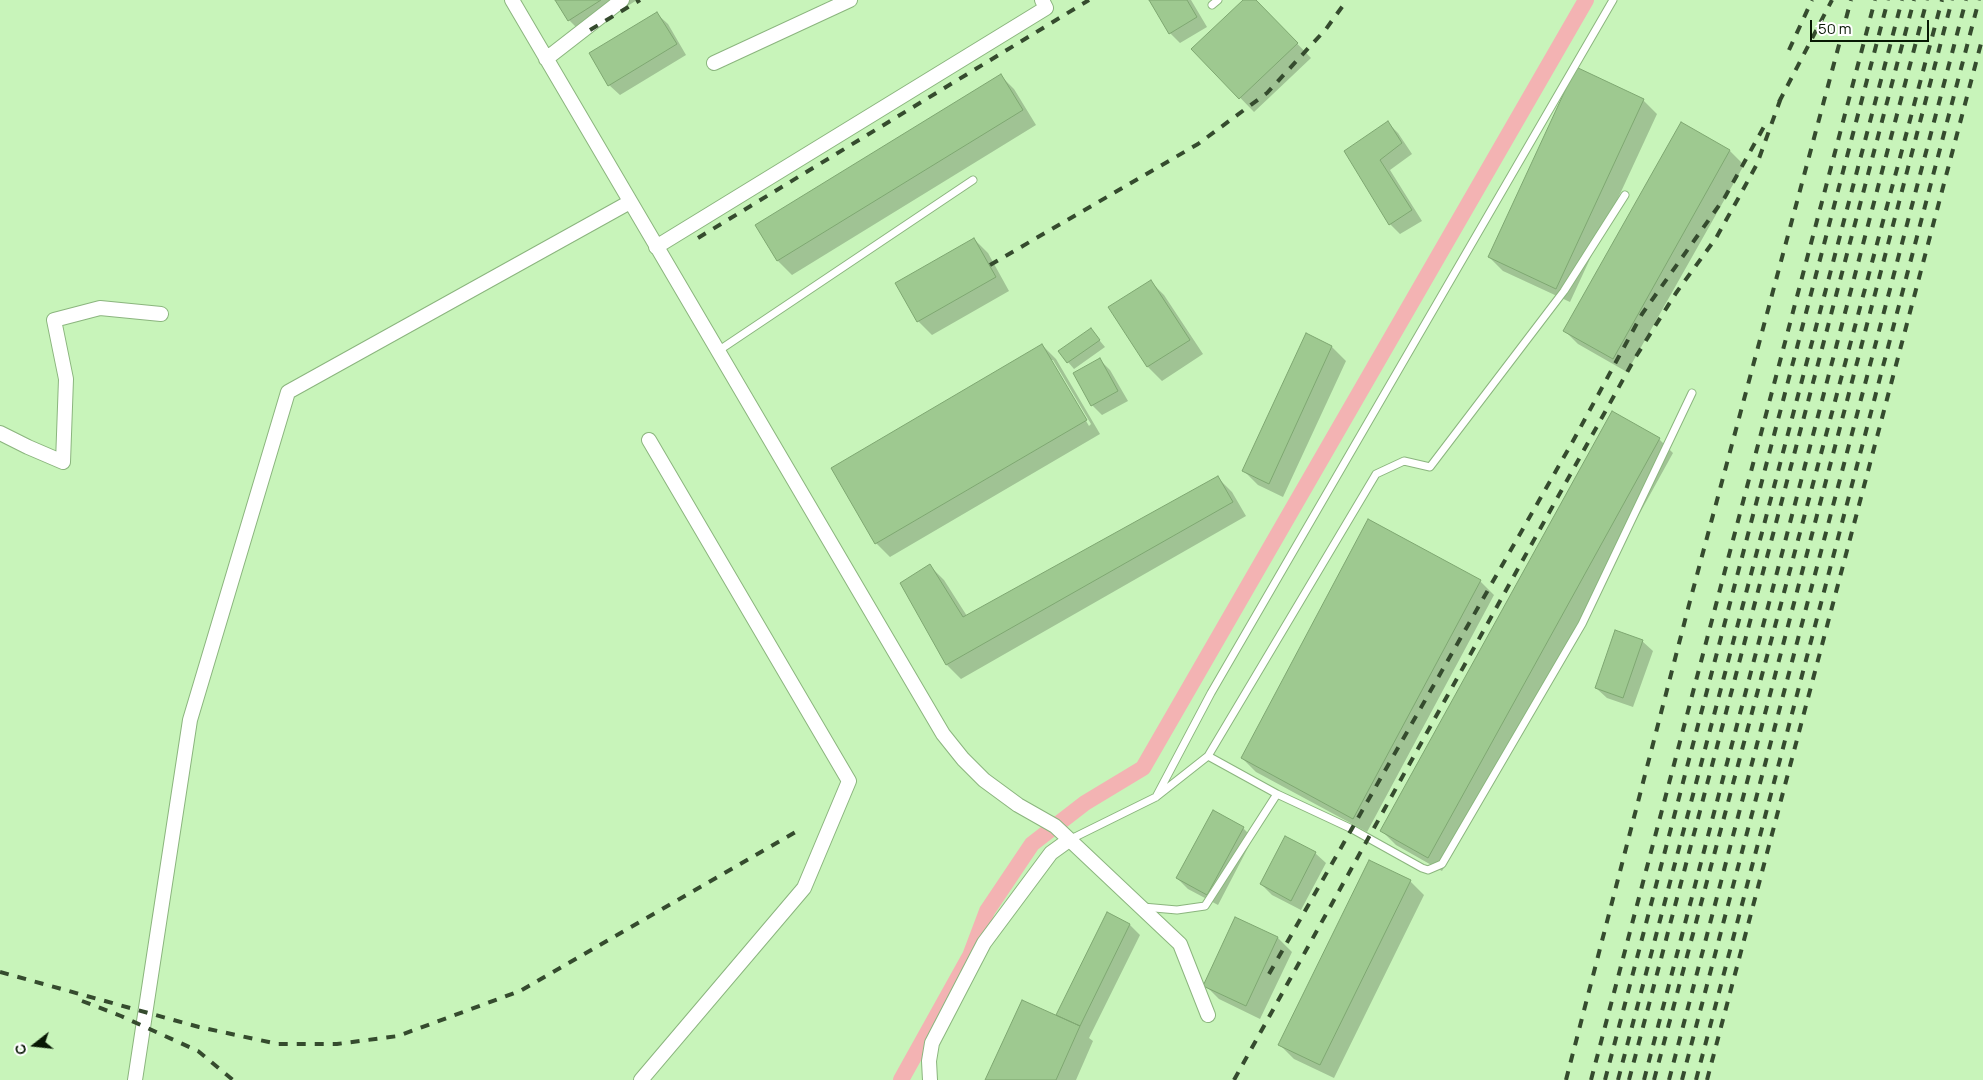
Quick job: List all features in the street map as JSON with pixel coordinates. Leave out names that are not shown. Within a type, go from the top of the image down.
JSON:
[{"type":"street","points":[[512,0],[943,734],[962,759],[984,780],[1054,826],[1180,944],[1208,1015]]},
{"type":"street","points":[[546,59],[622,0]]},
{"type":"street","points":[[714,63],[850,0]]},
{"type":"street","points":[[656,247],[1046,8],[1042,0]]},
{"type":"street","points":[[136,1080],[190,720],[288,392],[630,202]]},
{"type":"street","points":[[0,433],[62,462],[66,379],[54,320],[100,308],[161,314]]},
{"type":"street","points":[[641,1080],[804,888],[849,781],[649,440]]},
{"type":"street","points":[[930,1080],[929,1061],[932,1043],[984,943],[1050,852],[1069,840]]},
{"type":"lane","points":[[1156,797],[1211,692],[1613,0]]},
{"type":"lane","points":[[717,351],[974,180]]},
{"type":"lane","points":[[1069,840],[1156,797],[1208,756],[1376,474],[1404,461],[1430,468],[1564,291],[1625,195]]},
{"type":"lane","points":[[1208,756],[1277,794],[1352,829],[1422,868],[1428,870],[1442,864],[1582,624],[1692,393]]},
{"type":"lane","points":[[1140,907],[1177,910],[1204,906],[1277,794]]},
{"type":"building","points":[[555,0],[601,0],[568,21]]},
{"type":"building","points":[[1149,0],[1187,0],[1197,17],[1169,34]]},
{"type":"building","points":[[1243,0],[1256,0],[1298,43],[1239,99],[1191,49]]},
{"type":"building","points":[[657,12],[677,44],[608,86],[589,53]]},
{"type":"building","points":[[1576,67],[1644,99],[1556,289],[1488,257]]},
{"type":"building","points":[[1001,74],[1023,110],[777,261],[755,225]]},
{"type":"building","points":[[1388,121],[1402,143],[1380,160],[1412,210],[1389,225],[1344,151]]},
{"type":"building","points":[[1681,122],[1730,150],[1613,359],[1563,331]]},
{"type":"building","points":[[974,238],[996,277],[917,322],[895,283]]},
{"type":"building","points":[[1151,280],[1190,340],[1147,367],[1108,307]]},
{"type":"building","points":[[1091,328],[1100,340],[1067,363],[1058,351]]},
{"type":"building","points":[[1306,333],[1332,346],[1269,484],[1242,471]]},
{"type":"building","points":[[1042,344],[1087,420],[875,544],[831,468]]},
{"type":"building","points":[[1100,358],[1118,391],[1091,406],[1073,373]]},
{"type":"building","points":[[1612,411],[1660,438],[1428,858],[1380,831]]},
{"type":"building","points":[[1218,476],[1233,502],[946,665],[900,583],[930,564],[963,617]]},
{"type":"building","points":[[1368,519],[1481,580],[1353,819],[1241,758]]},
{"type":"building","points":[[1615,630],[1643,640],[1623,698],[1595,688]]},
{"type":"building","points":[[1213,810],[1244,827],[1207,895],[1176,878]]},
{"type":"building","points":[[1285,836],[1316,852],[1291,901],[1260,884]]},
{"type":"building","points":[[1369,860],[1411,880],[1320,1065],[1278,1045]]},
{"type":"building","points":[[1107,912],[1130,924],[1080,1026],[1056,1015]]},
{"type":"building","points":[[1235,917],[1278,937],[1246,1006],[1203,986]]},
{"type":"building","points":[[1022,1000],[1080,1026],[1056,1080],[985,1080]]},
{"type":"waterway","points":[[901,1080],[970,956],[987,911],[1032,844],[1085,803],[1143,768],[1586,0]]},
{"type":"railway","points":[[590,30],[640,0]]},
{"type":"railway","points":[[698,238],[1089,0]]},
{"type":"railway","points":[[990,265],[1198,144],[1267,93],[1326,29],[1347,0]]},
{"type":"railway","points":[[1789,50],[1812,0]]},
{"type":"railway","points":[[1779,102],[1832,0]]},
{"type":"railway","points":[[1566,1080],[1690,601],[1851,0]]},
{"type":"railway","points":[[1591,1080],[1875,0]]},
{"type":"railway","points":[[1605,1080],[1888,0]]},
{"type":"railway","points":[[1618,1080],[1902,0]]},
{"type":"railway","points":[[1629,1080],[1914,0]]},
{"type":"railway","points":[[1644,1080],[1927,0]]},
{"type":"railway","points":[[1654,1080],[1942,0]]},
{"type":"railway","points":[[1669,1080],[1952,0]]},
{"type":"railway","points":[[1682,1080],[1966,0]]},
{"type":"railway","points":[[1696,1080],[1979,0]]},
{"type":"railway","points":[[1707,1080],[1983,36]]},
{"type":"railway","points":[[1234,1080],[1635,358],[1676,293],[1716,238],[1739,197],[1757,164],[1782,95]]},
{"type":"railway","points":[[1269,974],[1573,441],[1642,314],[1725,197],[1766,123]]},
{"type":"railway","points":[[0,972],[199,1027],[278,1044],[337,1044],[398,1036],[520,991],[799,830]]},
{"type":"railway","points":[[82,1001],[121,1016],[198,1051],[233,1080]]}]
